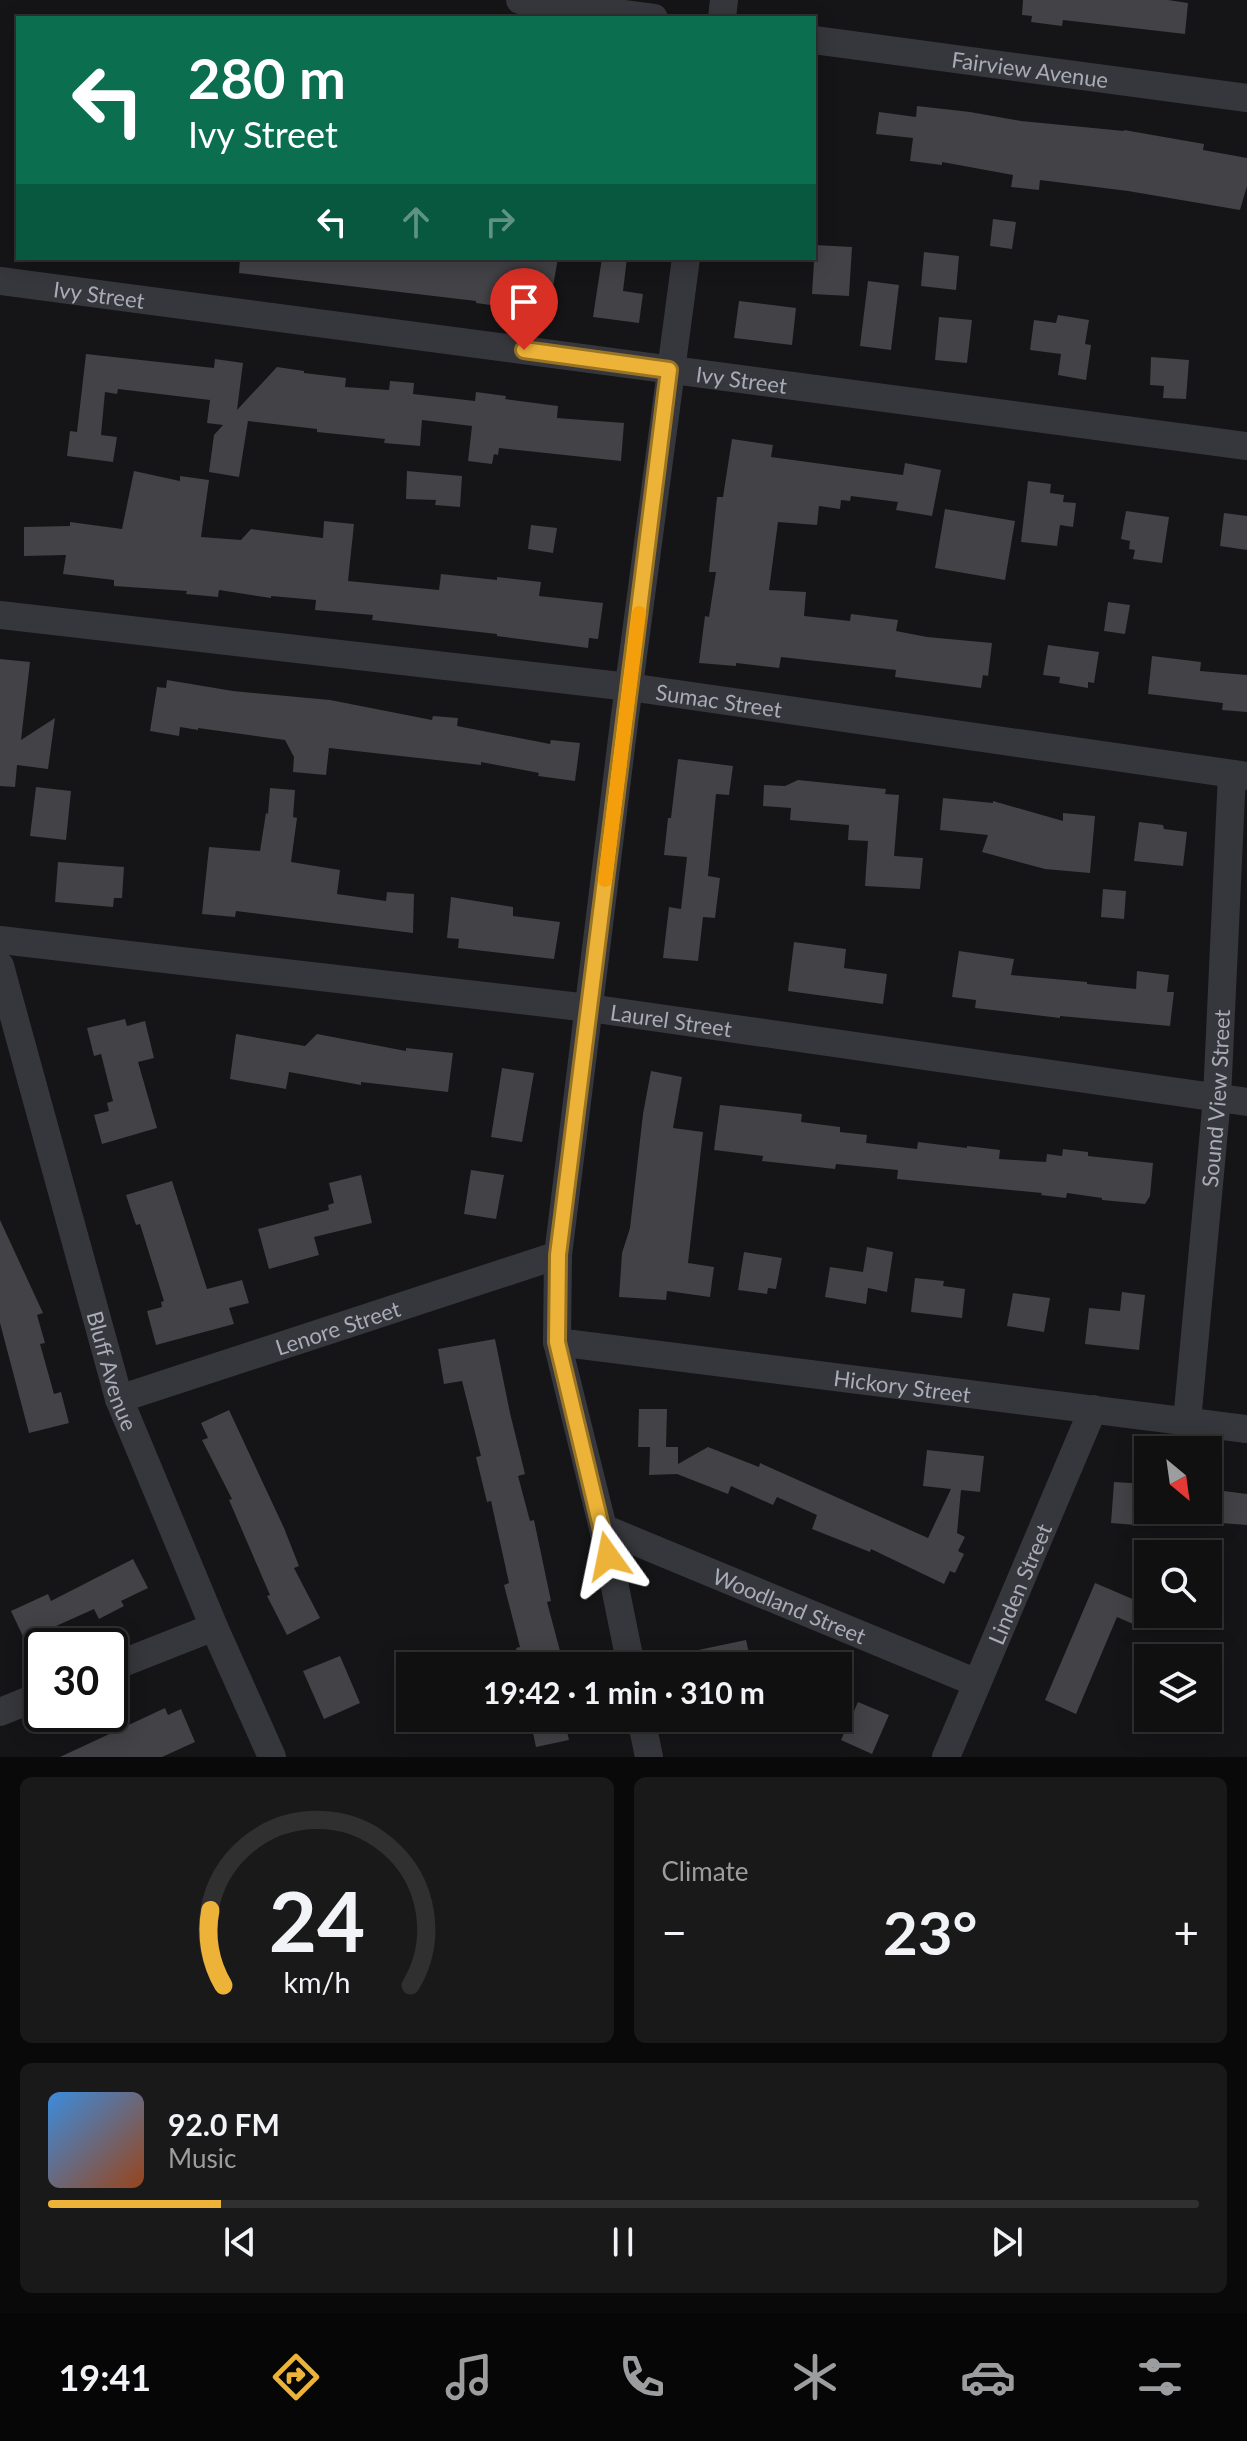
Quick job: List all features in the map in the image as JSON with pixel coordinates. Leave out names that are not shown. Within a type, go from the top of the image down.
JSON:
[{"type":"street","points":[[520,0],[639,16]]},
{"type":"street","name":"Fairview Avenue","points":[[816,40],[1247,98]]},
{"type":"street","points":[[628,1652],[603,1528],[557,1342],[558,1255],[669,370],[686,260]]},
{"type":"street","name":"Ivy Street","points":[[0,281],[1247,446]]},
{"type":"street","name":"Sumac Street","points":[[0,615],[629,687],[1239,775]]},
{"type":"street","name":"Sound View Street","points":[[1187,1421],[1217,1098],[1239,775]]},
{"type":"street","name":"Laurel Street","points":[[0,940],[589,1008],[1247,1102]]},
{"type":"street","name":"Bluff Avenue","points":[[0,966],[119,1399],[272,1757]]},
{"type":"street","name":"Lenore Street","points":[[119,1399],[558,1255]]},
{"type":"street","name":"Hickory Street","points":[[557,1342],[1247,1429]]},
{"type":"street","name":"Linden Street","points":[[946,1757],[1093,1409]]},
{"type":"street","name":"Woodland Street","points":[[603,1528],[977,1683]]},
{"type":"street","points":[[128,1661],[214,1627]]},
{"type":"street","points":[[0,1712],[24,1702]]},
{"type":"street","points":[[644,1732],[649,1757]]},
{"type":"building","points":[[1023,0],[1168,0],[1188,3],[1185,34],[1063,20],[1062,26],[1031,22],[1032,16],[1022,15]]},
{"type":"building","points":[[917,106],[1021,121],[1124,130],[1204,144],[1203,150],[1247,158],[1247,186],[1240,210],[1040,180],[1039,190],[1011,187],[1013,175],[942,162],[942,165],[910,161],[913,138],[876,134],[879,112],[916,117]]},
{"type":"building","points":[[993,219],[1016,222],[1012,249],[990,246]]},
{"type":"building","points":[[816,245],[852,247],[849,296],[812,294]]},
{"type":"building","points":[[924,252],[959,256],[956,290],[921,286]]},
{"type":"building","points":[[240,260],[558,260],[549,309],[512,302],[511,308],[476,301],[239,273]]},
{"type":"building","points":[[602,260],[627,260],[623,291],[643,294],[639,323],[593,317]]},
{"type":"building","points":[[868,281],[899,285],[891,350],[860,346]]},
{"type":"building","points":[[739,301],[796,308],[792,345],[734,338]]},
{"type":"building","points":[[1058,315],[1089,320],[1085,344],[1091,345],[1086,380],[1058,375],[1061,354],[1030,350],[1034,320],[1056,323]]},
{"type":"building","points":[[939,317],[972,320],[967,363],[935,360]]},
{"type":"building","points":[[86,354],[214,368],[215,359],[243,363],[237,410],[277,367],[346,378],[345,387],[389,390],[390,381],[414,383],[413,394],[475,401],[476,392],[558,406],[557,418],[624,423],[621,461],[499,448],[492,464],[468,461],[472,426],[422,420],[420,446],[248,421],[239,477],[209,472],[214,435],[223,425],[207,423],[210,400],[118,389],[117,394],[105,392],[101,435],[117,437],[113,462],[67,456],[70,431],[77,432]]},
{"type":"building","points":[[1151,357],[1189,360],[1186,399],[1163,398],[1164,386],[1150,385]]},
{"type":"building","points":[[732,439],[773,445],[771,457],[903,475],[905,463],[941,470],[932,516],[896,510],[898,502],[851,496],[850,501],[841,500],[840,509],[819,506],[817,525],[778,522],[769,590],[806,592],[804,616],[850,621],[851,614],[898,620],[896,631],[992,643],[988,676],[983,675],[981,688],[895,677],[896,670],[781,657],[779,668],[699,663],[705,616],[709,617],[716,572],[709,572],[717,497],[723,497]]},
{"type":"building","points":[[134,471],[180,481],[180,476],[209,480],[201,537],[241,540],[251,529],[323,538],[324,521],[354,524],[348,581],[439,590],[441,574],[541,582],[539,596],[603,603],[598,639],[589,638],[588,648],[372,620],[373,615],[315,610],[316,600],[271,598],[219,590],[218,597],[186,594],[187,591],[114,586],[114,580],[63,574],[66,555],[24,556],[24,527],[70,526],[70,522],[122,529]]},
{"type":"building","points":[[407,471],[462,476],[460,507],[435,505],[436,500],[406,499]]},
{"type":"building","points":[[1028,481],[1051,484],[1050,493],[1064,495],[1063,502],[1076,503],[1073,527],[1060,525],[1057,546],[1021,542]]},
{"type":"building","points":[[945,509],[1015,521],[1005,580],[935,568]]},
{"type":"building","points":[[1126,511],[1169,517],[1162,563],[1133,559],[1135,550],[1129,549],[1130,541],[1121,539]]},
{"type":"building","points":[[1224,513],[1247,516],[1247,550],[1220,546]]},
{"type":"building","points":[[531,525],[557,528],[553,553],[528,549]]},
{"type":"building","points":[[1108,602],[1130,605],[1125,634],[1104,631]]},
{"type":"building","points":[[1048,645],[1099,652],[1094,683],[1088,682],[1088,688],[1059,683],[1060,677],[1043,675]]},
{"type":"building","points":[[1152,656],[1201,662],[1200,671],[1247,675],[1247,712],[1222,710],[1223,703],[1148,694]]},
{"type":"building","points":[[0,659],[30,662],[21,740],[55,718],[48,769],[17,765],[15,787],[0,786]]},
{"type":"building","points":[[167,680],[233,691],[330,700],[432,720],[433,716],[458,718],[457,726],[550,744],[551,740],[580,743],[575,781],[538,776],[539,773],[481,762],[481,765],[329,748],[326,775],[293,772],[294,757],[285,740],[198,728],[180,727],[179,736],[150,731],[157,687],[166,688]]},
{"type":"building","points":[[678,759],[733,766],[729,795],[716,794],[708,876],[720,878],[715,918],[703,917],[698,961],[663,958],[669,907],[681,909],[687,857],[664,855]]},
{"type":"building","points":[[798,780],[886,789],[885,794],[899,795],[894,856],[923,858],[920,889],[865,886],[868,841],[848,840],[849,825],[790,820],[791,808],[763,806],[764,785],[785,786]]},
{"type":"building","points":[[36,787],[71,791],[66,840],[30,836]]},
{"type":"building","points":[[270,788],[295,790],[293,817],[297,818],[291,862],[340,870],[337,894],[386,901],[387,892],[414,894],[413,933],[236,911],[235,917],[202,914],[209,847],[260,851]]},
{"type":"building","points":[[943,798],[993,801],[1063,821],[1063,813],[1095,816],[1090,873],[1045,869],[982,852],[988,835],[940,830]]},
{"type":"building","points":[[1139,822],[1187,832],[1183,866],[1134,861]]},
{"type":"building","points":[[58,862],[124,867],[122,898],[114,898],[113,907],[55,902]]},
{"type":"building","points":[[1103,889],[1126,891],[1124,919],[1101,917]]},
{"type":"building","points":[[451,897],[513,907],[513,916],[560,922],[554,959],[458,948],[459,939],[447,938]]},
{"type":"building","points":[[794,942],[846,949],[844,968],[887,974],[883,1004],[788,991]]},
{"type":"building","points":[[959,951],[1014,959],[1011,975],[1087,984],[1136,989],[1137,971],[1169,975],[1167,992],[1174,992],[1170,1026],[975,1008],[976,1000],[952,997]]},
{"type":"building","points":[[125,1019],[127,1026],[145,1021],[154,1058],[138,1062],[157,1128],[102,1144],[94,1115],[109,1111],[107,1103],[113,1101],[101,1054],[94,1056],[87,1028]]},
{"type":"building","points":[[236,1034],[305,1046],[317,1034],[406,1051],[406,1048],[453,1053],[448,1092],[361,1082],[361,1085],[289,1072],[286,1089],[230,1079]]},
{"type":"building","points":[[502,1068],[534,1073],[522,1142],[491,1137]]},
{"type":"building","points":[[651,1071],[682,1077],[673,1128],[703,1132],[688,1263],[714,1267],[710,1297],[667,1291],[666,1300],[619,1297],[622,1253],[630,1228]]},
{"type":"building","points":[[720,1105],[802,1114],[801,1122],[840,1127],[840,1132],[867,1135],[866,1143],[917,1149],[918,1142],[967,1146],[1000,1150],[999,1159],[1046,1162],[1047,1154],[1062,1156],[1063,1149],[1088,1152],[1088,1156],[1153,1163],[1150,1196],[1145,1204],[1067,1193],[1066,1198],[897,1179],[898,1170],[836,1164],[835,1169],[762,1161],[763,1156],[714,1150]]},
{"type":"building","points":[[471,1170],[504,1175],[496,1219],[464,1214]]},
{"type":"building","points":[[361,1175],[372,1223],[314,1237],[319,1255],[269,1269],[258,1229],[329,1210],[328,1205],[334,1203],[329,1183]]},
{"type":"building","points":[[172,1181],[207,1289],[242,1280],[249,1303],[229,1308],[234,1324],[156,1345],[147,1311],[162,1307],[161,1302],[164,1301],[140,1224],[136,1225],[126,1195]]},
{"type":"building","points":[[0,1220],[43,1313],[37,1315],[45,1343],[40,1344],[54,1394],[61,1392],[69,1423],[29,1433],[0,1323]]},
{"type":"building","points":[[867,1247],[893,1252],[887,1292],[868,1288],[866,1304],[825,1297],[830,1267],[863,1272]]},
{"type":"building","points":[[744,1252],[782,1258],[776,1289],[768,1288],[767,1294],[738,1290]]},
{"type":"building","points":[[915,1278],[944,1281],[943,1286],[965,1289],[962,1318],[911,1312]]},
{"type":"building","points":[[1122,1292],[1145,1295],[1139,1350],[1085,1344],[1089,1308],[1120,1311]]},
{"type":"building","points":[[1013,1293],[1050,1298],[1044,1332],[1007,1326]]},
{"type":"building","points":[[495,1339],[525,1474],[518,1476],[530,1521],[534,1520],[551,1601],[547,1602],[560,1652],[517,1652],[516,1648],[520,1647],[504,1585],[509,1583],[491,1501],[487,1502],[476,1457],[481,1456],[462,1381],[444,1384],[438,1349]]},
{"type":"building","points":[[639,1409],[667,1409],[666,1447],[678,1447],[678,1464],[708,1447],[759,1467],[760,1463],[928,1538],[951,1489],[923,1486],[927,1450],[984,1456],[980,1492],[961,1490],[957,1533],[965,1537],[958,1551],[964,1554],[955,1573],[950,1571],[944,1584],[871,1549],[870,1552],[812,1529],[817,1515],[777,1497],[773,1505],[731,1486],[728,1494],[677,1474],[649,1475],[650,1447],[638,1447]]},
{"type":"building","points":[[229,1410],[284,1528],[299,1566],[294,1568],[320,1618],[287,1635],[267,1596],[270,1595],[229,1500],[232,1499],[202,1440],[208,1438],[201,1423]]},
{"type":"building","points":[[1114,1482],[1134,1483],[1134,1524],[1148,1526],[1111,1523]]},
{"type":"building","points":[[1222,1491],[1247,1494],[1247,1525],[1222,1523]]},
{"type":"building","points":[[133,1559],[148,1588],[121,1601],[124,1606],[99,1619],[94,1609],[52,1628],[24,1628],[24,1639],[11,1611],[48,1594],[51,1601]]},
{"type":"building","points":[[1095,1583],[1134,1600],[1133,1624],[1117,1617],[1076,1714],[1045,1700]]},
{"type":"building","points":[[746,1640],[749,1652],[689,1652]]},
{"type":"building","points":[[340,1656],[360,1703],[324,1719],[303,1671]]},
{"type":"building","points":[[858,1702],[889,1715],[872,1754],[841,1740],[845,1732],[852,1732],[852,1715]]},
{"type":"building","points":[[165,1708],[168,1715],[181,1709],[195,1742],[162,1757],[60,1757],[114,1732],[128,1732],[128,1725]]},
{"type":"building","points":[[533,1732],[567,1732],[569,1740],[536,1747]]},
{"type":"slow traffic","points":[[605,880],[639,613]]},
{"type":"route","points":[[524,350],[669,370],[558,1255],[557,1342],[608,1556]]}]
